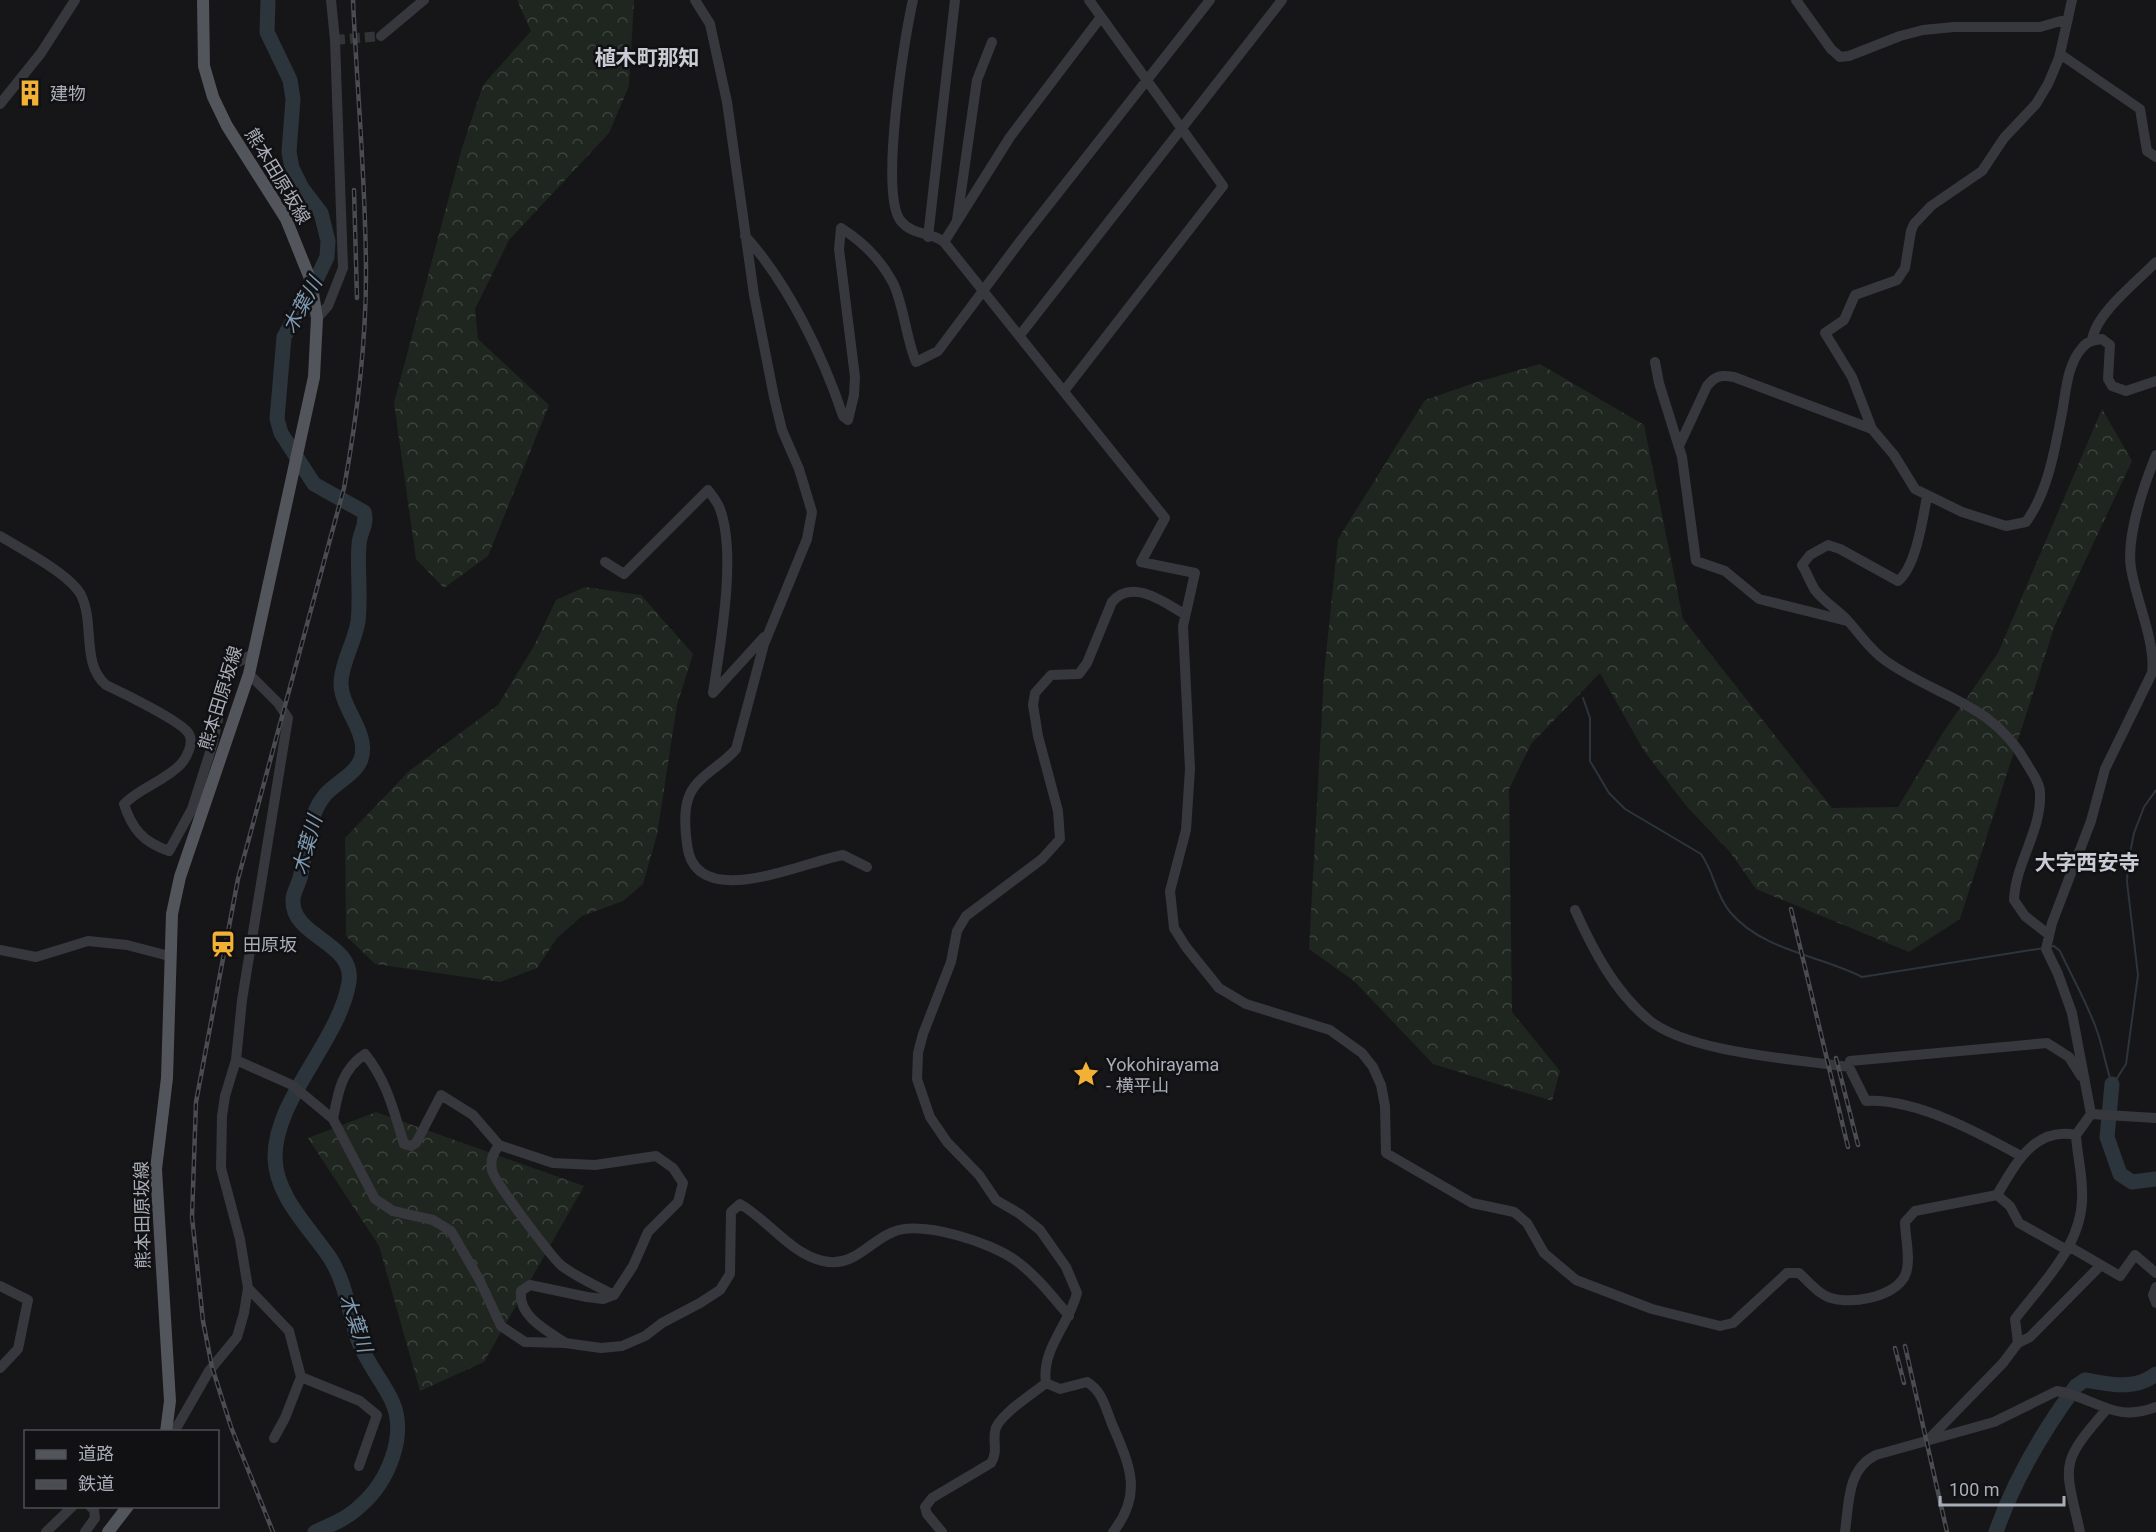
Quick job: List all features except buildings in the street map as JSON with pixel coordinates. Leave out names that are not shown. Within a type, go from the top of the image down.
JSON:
[{"type":"main road","name":"熊本田原坂線","points":[[166,1430],[170,1401],[156,1169],[167,1078],[172,914],[180,877],[254,654],[314,377],[317,318],[306,267],[286,219],[227,126],[213,97],[204,66],[201,38],[203,0]]},
{"type":"main road","points":[[108,1532],[126,1508]]},
{"type":"street","points":[[0,104],[42,53],[75,0]]},
{"type":"street","points":[[317,318],[328,306],[343,268],[335,40],[331,0]]},
{"type":"street","points":[[381,36],[424,0]]},
{"type":"street","points":[[694,0],[710,24],[722,80],[745,236],[774,397],[782,430],[803,479],[812,512],[807,539],[755,672],[736,749],[727,761],[697,783],[690,793],[685,828],[688,854],[695,868],[712,879],[729,882],[774,874],[843,855],[867,867]]},
{"type":"street","points":[[913,0],[901,76],[892,171],[895,210],[902,222],[918,234],[944,242],[1165,518],[1141,562],[1195,573],[1184,614],[1182,647],[1190,769],[1186,830],[1170,891],[1174,928],[1193,957],[1219,988],[1246,1004],[1330,1030],[1356,1046],[1373,1067],[1382,1085],[1386,1153],[1472,1203],[1514,1212],[1527,1223],[1544,1253],[1575,1280],[1652,1309],[1720,1326],[1733,1323],[1787,1273],[1799,1273],[1825,1296],[1854,1299],[1875,1297],[1896,1288],[1906,1273],[1905,1222],[1915,1211],[1997,1196],[2010,1206],[2019,1223],[2120,1276],[2135,1255],[2156,1273]]},
{"type":"street","points":[[928,237],[955,0]]},
{"type":"street","points":[[1064,391],[1223,186],[1089,0]]},
{"type":"street","points":[[745,236],[760,252],[810,336],[843,416],[848,420],[854,395],[855,377],[839,249],[841,228],[862,242],[893,283],[909,345],[916,362],[938,351],[1210,0]]},
{"type":"street","points":[[1020,335],[1282,0]]},
{"type":"street","points":[[1796,0],[1831,49],[1840,57],[1849,56],[1900,36],[1923,30],[1954,27],[2040,27],[2068,19]]},
{"type":"street","points":[[2072,0],[2060,54],[2049,84],[2036,105],[2004,138],[1982,171],[1931,207],[1914,224],[1905,268],[1897,280],[1855,295],[1844,320],[1825,333],[1852,377],[1872,429],[1894,455],[1915,489],[1962,512],[2006,526],[2025,522],[2036,508],[2045,485],[2069,372],[2082,348],[2092,340],[2102,339],[2110,345],[2108,379],[2112,386],[2126,391],[2156,381]]},
{"type":"street","points":[[944,242],[1010,137],[1101,17]]},
{"type":"street","points":[[956,223],[977,80],[992,42]]},
{"type":"street","points":[[2060,54],[2140,109],[2147,151],[2156,157]]},
{"type":"street","points":[[2092,340],[2094,329],[2105,314],[2156,262]]},
{"type":"street","points":[[1655,362],[1659,383],[1679,446],[1696,561],[1725,571],[1738,579],[1759,599],[1848,621]]},
{"type":"street","points":[[1679,446],[1707,386],[1714,377],[1720,375],[1734,377],[1872,429]]},
{"type":"street","points":[[2018,1343],[2015,1319],[2068,1248],[2080,1221],[2083,1193],[2076,1135],[2091,1114],[2072,1013],[2046,949],[2048,934],[2079,858],[2105,769],[2152,673],[2156,658],[2138,600],[2130,557],[2145,488],[2156,455]]},
{"type":"street","points":[[605,562],[624,573],[708,490],[715,497],[721,510],[725,533],[724,614],[713,693],[730,677],[770,630]]},
{"type":"street","points":[[1927,496],[1913,558],[1904,577],[1898,581],[1840,549],[1827,545],[1818,549],[1802,565],[1814,588],[1884,660],[1996,722],[2024,757],[2038,783],[2040,793],[2037,817],[2014,900],[2025,916],[2048,934]]},
{"type":"street","points":[[0,536],[73,583],[88,618],[93,668],[97,678],[174,721],[189,733],[191,742],[180,765],[134,794],[124,804],[131,824],[144,839],[159,847],[168,851],[192,809],[219,715],[221,677],[227,668],[254,654]]},
{"type":"street","points":[[1046,1383],[1044,1369],[1051,1347],[1069,1316],[1077,1293],[1066,1267],[1040,1230],[1020,1214],[996,1200],[979,1175],[947,1142],[930,1116],[922,1097],[917,1079],[918,1053],[951,962],[957,931],[966,916],[1042,860],[1060,839],[1058,811],[1038,736],[1033,705],[1035,693],[1051,675],[1078,674],[1087,663],[1112,602],[1118,595],[1133,591],[1151,594],[1184,614]]},
{"type":"street","points":[[175,1430],[209,1371],[237,1337],[248,1288],[240,1239],[221,1168],[224,1106],[236,1060],[242,1000],[288,718],[278,703],[249,674]]},
{"type":"street","points":[[1575,910],[1595,953],[1616,983],[1650,1021],[1698,1045],[1849,1067],[1866,1101],[1882,1100],[1958,1122],[2021,1156]]},
{"type":"street","points":[[0,950],[36,957],[88,941],[127,945],[169,956]]},
{"type":"street","points":[[1850,1061],[2047,1043],[2069,1057],[2084,1081]]},
{"type":"street","points":[[333,1119],[339,1086],[354,1062],[365,1054],[378,1070],[387,1089],[404,1144],[411,1146],[416,1143],[441,1095],[473,1115],[499,1145],[569,1166],[595,1166],[656,1156],[673,1168],[683,1183],[678,1202],[648,1232],[633,1266],[614,1295],[603,1299],[530,1285],[521,1291],[520,1299],[531,1317],[565,1342]]},
{"type":"street","points":[[236,1060],[292,1085],[333,1119],[375,1199],[393,1211],[434,1220],[451,1231],[479,1279],[501,1326],[525,1341],[565,1342],[601,1348],[622,1346],[645,1336],[720,1290],[730,1274],[731,1212],[740,1204],[756,1213],[799,1249],[822,1261],[841,1262],[852,1259],[891,1232],[907,1227],[959,1236],[998,1250],[1015,1260],[1069,1316]]},
{"type":"street","points":[[2091,1114],[2156,1118]]},
{"type":"street","points":[[1997,1196],[2021,1156],[2031,1144],[2056,1133],[2076,1135]]},
{"type":"street","points":[[499,1145],[491,1157],[492,1173],[502,1191],[530,1223],[556,1260],[614,1295]]},
{"type":"street","points":[[1926,1442],[2003,1363],[2018,1343],[2030,1337],[2100,1266]]},
{"type":"street","points":[[0,1286],[28,1300],[18,1349],[0,1368]]},
{"type":"street","points":[[2156,1287],[2153,1295],[2156,1303]]},
{"type":"street","points":[[248,1288],[289,1331],[301,1377],[285,1418],[274,1438]]},
{"type":"street","points":[[301,1377],[360,1401],[377,1415],[359,1466]]},
{"type":"street","points":[[1046,1383],[1060,1389],[1087,1382],[1098,1389],[1129,1460],[1131,1484],[1128,1508],[1113,1532]]},
{"type":"street","points":[[942,1532],[927,1514],[925,1506],[932,1498],[991,1463],[996,1455],[995,1428],[1003,1418],[1046,1383]]},
{"type":"street","points":[[1845,1532],[1853,1476],[1859,1466],[1876,1455],[1994,1422],[2057,1390],[2106,1410],[2126,1413],[2156,1407]]},
{"type":"street","points":[[2080,1532],[2067,1474],[2068,1462],[2082,1438],[2106,1410]]},
{"type":"street","points":[[46,1532],[70,1508]]},
{"type":"street","points":[[85,1532],[95,1518],[92,1508]]},
{"type":"green space","points":[[517,0],[634,0],[629,86],[609,133],[509,240],[475,309],[478,339],[549,405],[488,556],[444,588],[416,559],[394,403],[462,148],[483,85],[531,31]]},
{"type":"green space","points":[[1540,364],[1644,425],[1683,619],[1832,808],[1898,807],[1944,731],[1998,653],[2102,409],[2132,461],[2055,625],[1960,919],[1909,952],[1756,889],[1730,852],[1688,808],[1644,751],[1600,673],[1531,744],[1509,789],[1512,1012],[1560,1071],[1552,1101],[1433,1064],[1354,981],[1309,949],[1324,674],[1338,539],[1425,400]]},
{"type":"green space","points":[[585,587],[641,595],[693,654],[677,705],[657,835],[643,884],[623,901],[582,916],[557,938],[537,968],[500,982],[375,964],[346,936],[345,838],[409,771],[498,705],[534,646],[556,600]]},
{"type":"green space","points":[[376,1112],[584,1186],[484,1362],[420,1391],[379,1246],[308,1138]]},
{"type":"waterway","name":"木葉川","points":[[268,0],[267,32],[290,80],[293,99],[289,152],[292,168],[302,188],[321,213],[328,241],[327,257],[284,337],[277,419],[281,433],[314,484],[364,512],[365,517],[359,545],[358,621],[341,682],[342,692],[362,740],[363,749],[361,759],[355,769],[325,795],[314,814],[293,900],[295,913],[302,923],[342,958],[348,969],[349,982],[333,1027],[295,1092],[285,1114],[277,1136],[275,1158],[281,1186],[288,1199],[335,1268],[344,1288],[358,1340],[392,1401],[398,1429],[392,1458],[379,1485],[350,1514],[315,1532]]},
{"type":"waterway","points":[[1583,698],[1590,718],[1590,761],[1609,793],[1625,809],[1701,854],[1725,905],[1743,925],[1758,936],[1862,977],[2044,948]]},
{"type":"waterway","points":[[2050,947],[2054,946],[2060,951],[2088,1008],[2112,1084],[2126,1064],[2138,975],[2127,882],[2128,863],[2134,833],[2144,807],[2156,790]]},
{"type":"waterway","points":[[2112,1084],[2107,1137],[2120,1174],[2132,1182],[2156,1179]]},
{"type":"waterway","points":[[1996,1532],[2011,1494],[2030,1456],[2076,1386],[2085,1380],[2121,1385],[2139,1383],[2156,1374]]},
{"type":"tunnel","points":[[335,40],[381,36]]},
{"type":"railway","points":[[273,1532],[231,1427],[212,1367],[203,1321],[192,1217],[196,1102],[238,879],[344,488],[353,435],[366,301],[366,240],[353,0]]},
{"type":"railway","points":[[354,190],[357,298]]},
{"type":"railway","points":[[1791,909],[1848,1147]]},
{"type":"railway","points":[[1836,1058],[1858,1145]]},
{"type":"railway","points":[[1905,1346],[1947,1532]]},
{"type":"railway","points":[[1895,1348],[1904,1383]]},
{"type":"place","name":"建物","points":[[30,93]]},
{"type":"place","name":"田原坂","points":[[223,944]]},
{"type":"place","name":"Yokohirayama - 横平山","points":[[1086,1074]]},
{"type":"district","name":"植木町那知","points":[[647,58]]},
{"type":"district","name":"大字西安寺","points":[[2087,863]]}]
